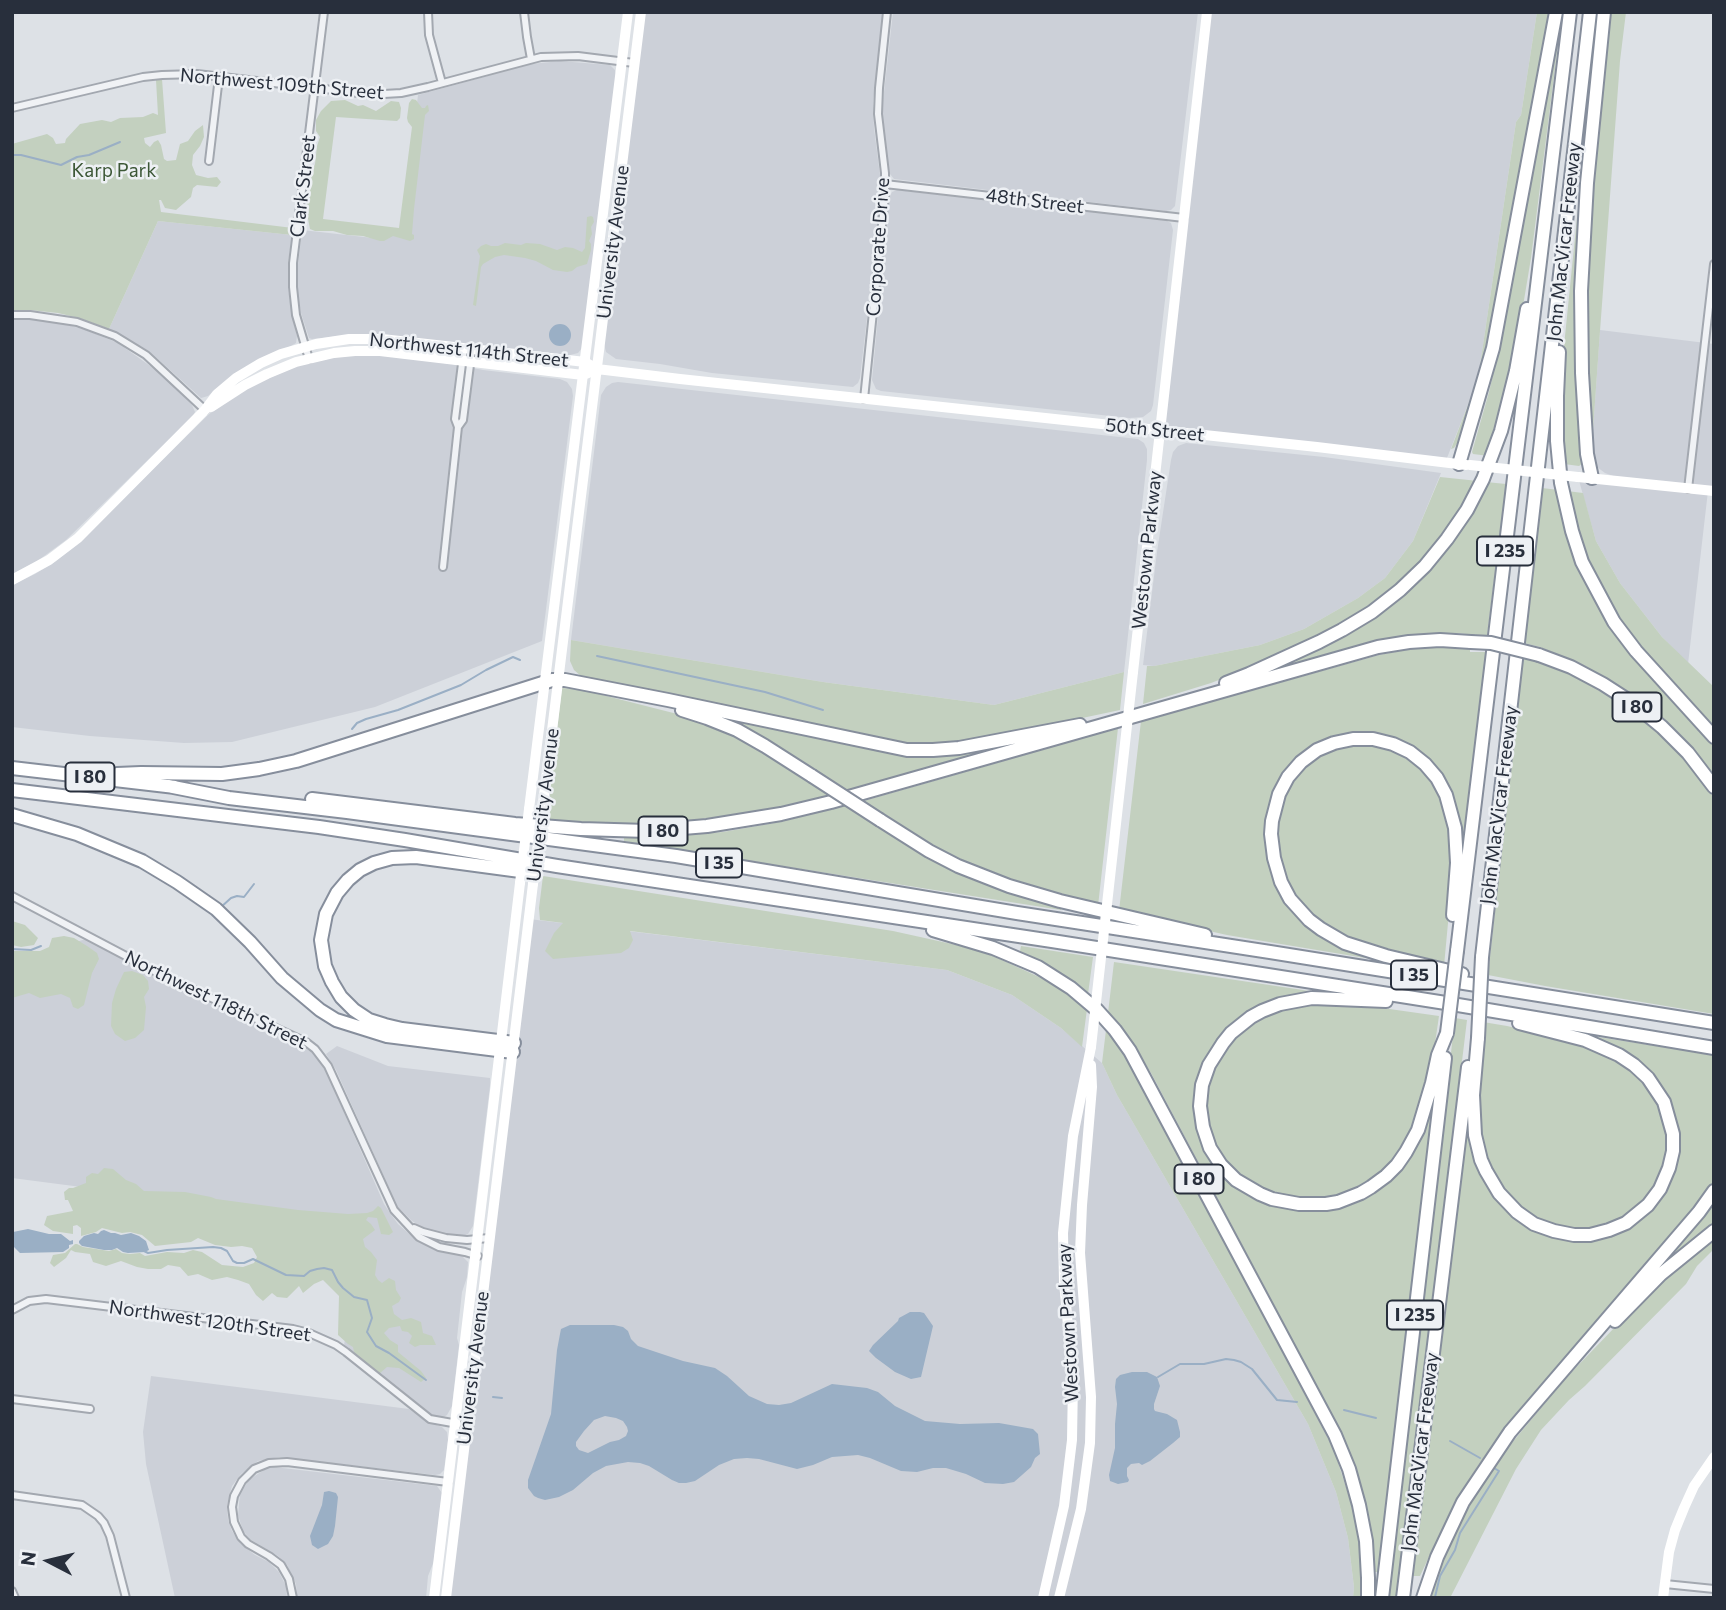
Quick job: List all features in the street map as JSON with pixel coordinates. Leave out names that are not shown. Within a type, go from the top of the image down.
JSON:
[{"type":"highway","points":[[1464,465],[1493,348],[1556,12]]},
{"type":"highway","name":"John MacVicar Freeway","points":[[1382,1598],[1570,12]]},
{"type":"highway","name":"John MacVicar Freeway","points":[[1402,1598],[1474,1037],[1590,12]]},
{"type":"highway","points":[[1592,478],[1587,454],[1582,373],[1581,291],[1587,183],[1604,12]]},
{"type":"highway","points":[[1175,705],[1188,696],[1249,674],[1342,630],[1372,612],[1425,566],[1467,510],[1483,479],[1501,431],[1516,371],[1554,150]]},
{"type":"highway","points":[[1565,232],[1557,441],[1561,483],[1572,531],[1582,562],[1614,622],[1636,651],[1714,737]]},
{"type":"highway","name":"I 80","points":[[12,768],[555,827],[613,831],[677,830],[781,814],[831,802],[1378,648],[1430,641],[1502,646],[1539,655],[1571,667],[1634,704],[1662,727],[1688,753],[1714,786]]},
{"type":"highway","points":[[85,776],[141,773],[222,774],[260,769],[296,761],[552,681],[569,681],[668,700],[907,750],[958,748],[1146,713]]},
{"type":"highway","points":[[611,690],[707,718],[737,730],[929,851],[1009,886],[1270,952]]},
{"type":"highway","points":[[1457,951],[1453,923],[1457,863],[1455,828],[1446,795],[1437,778],[1410,752],[1373,739],[1334,743],[1317,750],[1301,762],[1288,777],[1279,794],[1272,821],[1272,846],[1277,870],[1290,898],[1304,915],[1333,936],[1362,949],[1558,997]]},
{"type":"highway","name":"I 35","points":[[167,786],[229,798],[676,856],[1017,913],[1714,1023]]},
{"type":"highway","name":"I 80","points":[[12,790],[319,827],[861,912],[953,935],[1038,967],[1071,988],[1097,1010],[1130,1051],[1335,1435],[1349,1469],[1359,1505],[1366,1541],[1368,1598]]},
{"type":"highway","points":[[12,815],[78,834],[142,861],[177,882],[216,909],[282,978],[336,1020],[387,1036],[499,1046]]},
{"type":"highway","points":[[513,1048],[385,1025],[369,1020],[354,1010],[341,997],[325,966],[321,940],[326,914],[337,892],[348,880],[360,870],[391,858],[416,857],[520,871],[557,866]]},
{"type":"highway","name":"I 35","points":[[861,912],[1452,1004],[1714,1048]]},
{"type":"highway","points":[[1447,1033],[1438,1055],[1418,1130],[1406,1153],[1386,1176],[1361,1193],[1326,1205],[1299,1205],[1272,1199],[1236,1180],[1210,1148],[1200,1106],[1202,1085],[1215,1053],[1231,1033],[1251,1017],[1280,1004],[1312,998],[1452,1004]]},
{"type":"highway","points":[[1474,1037],[1473,1117],[1477,1148],[1492,1182],[1509,1205],[1534,1224],[1554,1231],[1582,1235],[1600,1233],[1626,1223],[1648,1205],[1666,1177],[1673,1142],[1664,1102],[1648,1078],[1634,1065],[1602,1047],[1509,1021],[1486,1010]]},
{"type":"highway","points":[[1423,1598],[1437,1557],[1468,1493],[1510,1432],[1699,1212],[1714,1191]]},
{"type":"highway","points":[[1566,1367],[1661,1274],[1714,1231]]},
{"type":"main road","name":"University Avenue","points":[[446,1598],[542,811],[552,681],[583,375],[628,12]]},
{"type":"main road","name":"University Avenue","points":[[434,1598],[529,810],[552,681],[597,369],[641,12]]},
{"type":"main road","name":"Westown Parkway","points":[[1043,1598],[1064,1506],[1072,1440],[1073,1381],[1064,1282],[1063,1233],[1073,1136],[1091,1047],[1207,12]]},
{"type":"main road","name":"Northwest 114th Street","points":[[12,580],[49,560],[78,538],[205,411],[217,394],[244,373],[281,354],[305,346],[364,338],[585,362],[597,369]]},
{"type":"main road","name":"Northwest 114th Street","points":[[205,411],[267,374],[334,353],[380,351],[583,375],[597,369]]},
{"type":"main road","name":"50th Street","points":[[597,369],[1714,491]]},
{"type":"main road","name":"Westown Parkway","points":[[1059,1598],[1081,1509],[1090,1435],[1090,1366],[1080,1253],[1092,1087],[1091,1047]]},
{"type":"main road","points":[[1663,1598],[1672,1540],[1694,1486],[1714,1457]]},
{"type":"street","name":"Clark Street","points":[[309,359],[296,315],[293,263],[324,12]]},
{"type":"street","points":[[428,12],[429,36],[443,83]]},
{"type":"street","points":[[524,12],[531,59]]},
{"type":"street","name":"Corporate Drive","points":[[864,399],[884,208],[885,184],[878,107],[887,12]]},
{"type":"street","name":"Northwest 109th Street","points":[[12,108],[143,77],[197,74],[384,94],[443,83],[531,59],[578,56],[634,63]]},
{"type":"street","points":[[209,161],[219,76]]},
{"type":"street","name":"48th Street","points":[[885,184],[1184,218]]},
{"type":"street","points":[[1688,489],[1714,264]]},
{"type":"street","points":[[12,315],[77,322],[115,336],[146,355],[205,411]]},
{"type":"street","points":[[443,567],[458,427],[455,419],[468,349]]},
{"type":"street","name":"Northwest 118th Street","points":[[12,895],[162,975],[296,1037],[315,1049],[333,1075],[389,1202],[400,1218],[419,1237],[433,1245],[486,1258]]},
{"type":"street","points":[[409,1226],[423,1233],[446,1238],[489,1238]]},
{"type":"street","name":"Northwest 120th Street","points":[[12,1310],[29,1301],[47,1299],[309,1333],[336,1345],[430,1419],[467,1425]]},
{"type":"street","points":[[12,1399],[90,1409]]},
{"type":"street","points":[[293,1598],[289,1579],[281,1565],[248,1544],[237,1529],[233,1515],[232,1507],[237,1488],[245,1477],[261,1465],[277,1462],[448,1482]]},
{"type":"street","points":[[12,1495],[82,1505],[98,1516],[110,1536],[126,1598]]},
{"type":"street","points":[[1665,1584],[1714,1590]]},
{"type":"street","points":[[12,1591],[15,1598]]},
{"type":"shaded area","points":[[645,12],[883,12],[873,103],[880,205],[860,378],[853,387],[712,373],[616,359],[606,352],[604,344]]},
{"type":"shaded area","points":[[893,12],[1198,12],[1175,206],[1166,211],[894,179],[890,174],[882,110]]},
{"type":"shaded area","points":[[1207,12],[1537,12],[1521,115],[1516,122],[1478,379],[1445,463],[1160,430]]},
{"type":"shaded area","points":[[560,61],[610,65],[616,76],[582,348],[578,353],[566,356],[342,336],[309,338],[298,297],[302,230],[382,239],[401,232],[418,95],[531,64]]},
{"type":"shaded area","points":[[897,190],[1165,220],[1171,223],[1173,230],[1151,411],[1143,417],[1129,418],[876,389],[872,380],[890,196]]},
{"type":"shaded area","points":[[158,221],[292,235],[288,287],[296,343],[201,398],[149,351],[109,329]]},
{"type":"shaded area","points":[[12,319],[64,324],[118,343],[160,373],[192,405],[195,412],[66,540],[36,562],[12,574]]},
{"type":"shaded area","points":[[1600,330],[1714,344],[1714,491],[1708,491],[1688,664],[1662,637],[1620,583],[1596,541],[1578,477],[1627,481],[1605,473],[1597,467],[1594,459],[1592,445]]},
{"type":"shaded area","points":[[366,355],[560,379],[567,382],[572,389],[542,641],[375,707],[232,742],[184,743],[12,727],[12,585],[56,561],[75,546],[208,415],[244,389],[297,366],[341,356]]},
{"type":"shaded area","points":[[618,382],[1138,439],[1147,449],[1147,460],[1124,672],[994,705],[823,682],[571,640],[601,395],[606,387]]},
{"type":"shaded area","points":[[1186,443],[1324,457],[1441,473],[1413,541],[1385,578],[1358,598],[1304,629],[1260,645],[1154,666],[1143,665],[1171,460],[1178,446]]},
{"type":"shaded area","points":[[529,919],[947,970],[1012,995],[1061,1028],[1102,1063],[1117,1095],[1308,1424],[1336,1492],[1348,1538],[1353,1598],[446,1598]]},
{"type":"shaded area","points":[[86,939],[168,984],[295,1042],[318,1060],[327,1073],[384,1204],[398,1224],[415,1239],[438,1250],[461,1255],[468,1262],[462,1292],[452,1406],[447,1415],[442,1418],[427,1413],[344,1346],[359,1223],[12,1178],[12,954],[36,954]]},
{"type":"shaded area","points":[[337,1046],[388,1066],[490,1078],[473,1226],[468,1234],[454,1236],[427,1230],[412,1221],[397,1206],[336,1070],[326,1054]]},
{"type":"shaded area","points":[[151,1376],[409,1409],[447,1432],[444,1470],[435,1475],[279,1457],[258,1461],[241,1474],[232,1486],[227,1505],[228,1520],[241,1544],[269,1562],[279,1572],[286,1586],[287,1598],[175,1598],[146,1464],[143,1432]]},
{"type":"shaded area","points":[[274,1467],[437,1486],[442,1493],[434,1561],[428,1576],[426,1598],[297,1598],[296,1584],[287,1565],[278,1556],[251,1540],[243,1531],[238,1515],[240,1493],[250,1479]]},
{"type":"green space","points":[[1537,12],[1550,12],[1513,216],[1480,376],[1460,439],[1451,449],[1478,379],[1516,122],[1521,115]]},
{"type":"green space","points":[[1609,12],[1626,12],[1600,331],[1592,445],[1594,459],[1592,453],[1587,355],[1587,297],[1590,214]]},
{"type":"green space","points":[[1555,37],[1559,37],[1531,258],[1513,366],[1489,456],[1473,454],[1500,345]]},
{"type":"green space","name":"Karp Park","points":[[162,79],[166,133],[144,138],[145,143],[150,147],[158,140],[164,159],[176,160],[180,144],[188,141],[203,125],[204,137],[193,155],[192,165],[196,175],[217,177],[221,182],[217,187],[197,185],[193,188],[191,197],[176,210],[165,208],[159,200],[161,212],[293,228],[292,235],[158,221],[109,329],[58,313],[12,310],[12,144],[47,134],[56,144],[65,143],[80,124],[102,120],[111,122],[153,113],[158,115],[156,80]]},
{"type":"green space","points":[[412,99],[422,108],[428,105],[429,111],[425,115],[414,209],[414,239],[410,241],[393,236],[380,241],[310,229],[306,208],[320,137],[316,131],[316,120],[331,101],[345,100],[376,111],[391,101],[399,102],[400,118],[397,121],[336,117],[323,219],[399,228],[412,127],[407,118]]},
{"type":"green space","points":[[1589,99],[1583,463],[1579,466],[1564,464],[1561,413],[1564,346]]},
{"type":"green space","points":[[591,216],[594,222],[591,227],[591,250],[587,264],[567,272],[553,270],[525,258],[504,255],[495,257],[481,267],[476,306],[473,305],[480,256],[477,250],[481,246],[526,243],[540,244],[557,250],[573,248],[582,252],[585,248],[587,217]]},
{"type":"green space","points":[[1440,477],[1478,481],[1456,519],[1422,563],[1378,601],[1324,635],[1260,664],[1211,683],[1143,704],[1147,666],[1260,645],[1304,629],[1358,598],[1385,578],[1413,541]]},
{"type":"green space","points":[[1486,482],[1506,484],[1487,636],[1456,633],[1410,635],[1374,642],[1277,669],[1429,570],[1462,528]]},
{"type":"green space","points":[[1542,488],[1559,490],[1588,582],[1714,743],[1714,776],[1696,752],[1666,722],[1633,695],[1585,666],[1524,643]]},
{"type":"green space","points":[[1567,491],[1583,493],[1596,541],[1620,583],[1662,637],[1714,687],[1714,731],[1638,648],[1610,608],[1586,560]]},
{"type":"green space","points":[[571,640],[823,682],[994,705],[1124,672],[1120,710],[964,743],[921,746],[879,741],[581,676],[570,661]]},
{"type":"green space","points":[[1437,647],[1470,648],[1470,652],[1486,652],[1462,853],[1447,789],[1383,737],[1306,753],[1269,819],[1288,903],[1372,956],[1371,959],[1227,935],[1119,911],[1141,721],[1379,655]]},
{"type":"green space","points":[[1523,657],[1564,671],[1608,694],[1628,708],[1666,739],[1714,798],[1714,1014],[1488,975]]},
{"type":"green space","points":[[562,688],[579,689],[693,718],[734,734],[832,795],[762,811],[679,822],[610,824],[550,820],[550,790]]},
{"type":"green space","points":[[722,717],[887,753],[913,755],[977,750],[978,753],[843,791],[757,735]]},
{"type":"green space","points":[[1118,728],[1098,906],[966,866],[860,802]]},
{"type":"green space","points":[[1362,744],[1385,747],[1405,755],[1424,771],[1441,797],[1449,820],[1452,880],[1444,966],[1376,950],[1327,929],[1298,902],[1285,879],[1278,853],[1277,828],[1286,789],[1300,769],[1319,755],[1338,747]]},
{"type":"green space","points":[[847,804],[896,835],[1062,904],[1061,910],[624,841],[624,838],[723,832],[774,823]]},
{"type":"green space","points":[[543,876],[893,931],[970,948],[1037,976],[1059,988],[1087,1009],[1082,1047],[1061,1028],[1012,995],[947,970],[630,931],[633,940],[629,948],[621,953],[553,959],[545,951],[554,933],[563,923],[540,920]]},
{"type":"green space","points":[[12,921],[25,925],[38,938],[34,945],[12,945]]},
{"type":"green space","points":[[52,938],[74,938],[87,946],[97,953],[99,959],[92,973],[84,1005],[78,1009],[73,1007],[70,998],[61,994],[40,998],[29,993],[12,998],[12,951],[40,951],[49,947]]},
{"type":"green space","points":[[1021,946],[1093,957],[1088,994],[1056,971],[1020,951]]},
{"type":"green space","points":[[1114,962],[1330,994],[1257,1009],[1200,1079],[1203,1144],[1268,1203],[1284,1207],[1329,1209],[1373,1192],[1428,1116],[1431,1116],[1378,1572],[1375,1572],[1362,1492],[1349,1452],[1333,1417],[1151,1073],[1130,1040],[1108,1013]]},
{"type":"green space","points":[[132,971],[143,975],[148,981],[149,989],[144,997],[144,1030],[135,1038],[125,1041],[115,1034],[111,1026],[112,1003],[124,972]]},
{"type":"green space","points":[[1334,1003],[1439,1016],[1432,1064],[1411,1134],[1391,1166],[1351,1193],[1311,1202],[1266,1193],[1232,1170],[1216,1149],[1205,1114],[1207,1086],[1212,1071],[1227,1046],[1244,1028],[1268,1013],[1296,1005]]},
{"type":"green space","points":[[1455,1018],[1467,1020],[1397,1598],[1388,1598]]},
{"type":"green space","points":[[1483,1022],[1572,1041],[1613,1058],[1630,1068],[1656,1096],[1668,1133],[1667,1157],[1653,1192],[1628,1218],[1595,1230],[1558,1229],[1529,1216],[1503,1192],[1484,1158],[1478,1111]]},
{"type":"green space","points":[[1106,1030],[1137,1075],[1334,1450],[1353,1509],[1361,1557],[1361,1598],[1353,1598],[1348,1538],[1336,1492],[1308,1424],[1117,1095],[1102,1063]]},
{"type":"green space","points":[[1598,1037],[1714,1055],[1714,1181],[1643,1269],[1502,1432],[1452,1508],[1420,1576],[1413,1576],[1467,1124],[1471,1124],[1478,1165],[1537,1230],[1618,1232],[1673,1170],[1665,1096],[1597,1040]]},
{"type":"green space","points":[[104,1168],[113,1169],[144,1191],[185,1192],[216,1199],[348,1214],[367,1213],[378,1206],[393,1232],[389,1235],[381,1234],[377,1218],[368,1217],[366,1220],[375,1230],[363,1239],[365,1247],[377,1260],[375,1275],[382,1283],[389,1278],[395,1281],[401,1298],[392,1306],[394,1314],[402,1320],[411,1318],[421,1322],[423,1333],[432,1336],[436,1345],[415,1347],[409,1343],[412,1336],[402,1331],[400,1326],[389,1328],[384,1333],[398,1345],[398,1352],[426,1378],[421,1382],[399,1368],[387,1367],[379,1374],[354,1352],[353,1347],[338,1335],[339,1296],[323,1280],[303,1293],[299,1286],[287,1298],[277,1297],[272,1293],[263,1301],[249,1284],[227,1277],[212,1280],[198,1274],[188,1276],[180,1267],[168,1265],[161,1269],[148,1269],[121,1261],[106,1266],[93,1262],[90,1254],[71,1250],[66,1258],[54,1267],[50,1263],[53,1255],[65,1253],[75,1244],[109,1251],[116,1249],[122,1253],[140,1253],[145,1256],[193,1250],[202,1252],[222,1265],[243,1267],[254,1263],[257,1257],[252,1248],[215,1245],[198,1238],[191,1242],[155,1246],[142,1235],[130,1232],[122,1233],[102,1228],[81,1236],[81,1228],[77,1225],[73,1226],[73,1234],[53,1231],[44,1225],[47,1216],[73,1211],[68,1200],[65,1200],[64,1192],[86,1183],[86,1177],[92,1173],[98,1174]]},
{"type":"green space","points":[[1714,1204],[1714,1225],[1679,1254],[1675,1251]]},
{"type":"green space","points":[[1714,1236],[1714,1249],[1697,1266],[1686,1284],[1541,1430],[1516,1469],[1450,1598],[1429,1598],[1459,1524],[1506,1450],[1565,1379],[1641,1300],[1665,1276]]},
{"type":"water","points":[[560,324],[568,327],[571,335],[568,343],[560,346],[552,343],[549,335],[552,327]]},
{"type":"water","points":[[28,1229],[61,1234],[70,1241],[73,1240],[73,1244],[63,1252],[20,1253],[14,1247],[13,1232]]},
{"type":"water","points":[[104,1230],[139,1236],[146,1241],[149,1250],[128,1253],[117,1248],[104,1250],[79,1243],[84,1236],[98,1234]]},
{"type":"water","points":[[910,1312],[924,1313],[933,1326],[921,1377],[911,1379],[895,1372],[869,1351],[899,1318]]},
{"type":"water","points":[[570,1325],[623,1327],[638,1346],[715,1368],[749,1396],[767,1404],[791,1403],[832,1384],[878,1392],[895,1406],[925,1421],[999,1423],[1033,1429],[1038,1434],[1040,1454],[1031,1467],[1014,1482],[1003,1484],[985,1483],[946,1468],[901,1471],[858,1455],[832,1457],[797,1469],[759,1459],[734,1459],[719,1465],[695,1481],[686,1483],[672,1480],[649,1466],[628,1462],[606,1466],[573,1490],[545,1500],[534,1496],[528,1488],[528,1480],[551,1414],[561,1329]],"holes":[[[605,1416],[623,1421],[627,1427],[626,1436],[588,1453],[579,1450],[576,1442],[594,1420]]]},
{"type":"water","points":[[1132,1372],[1147,1372],[1157,1377],[1160,1386],[1154,1409],[1177,1420],[1180,1437],[1150,1461],[1142,1465],[1131,1464],[1127,1468],[1128,1482],[1118,1484],[1110,1481],[1109,1475],[1115,1448],[1116,1379]]},
{"type":"water","points":[[324,1492],[336,1493],[338,1497],[335,1526],[328,1544],[318,1549],[312,1545],[310,1536]]},
{"type":"waterway","points":[[12,155],[61,165],[120,142]]},
{"type":"waterway","points":[[597,656],[765,692],[823,710]]},
{"type":"waterway","points":[[352,729],[366,719],[398,710],[461,685],[513,657],[520,660]]},
{"type":"waterway","points":[[220,908],[231,898],[244,897],[254,884]]},
{"type":"waterway","points":[[12,949],[31,950],[41,946]]},
{"type":"waterway","points":[[144,1251],[148,1253],[213,1247],[227,1251],[237,1263],[253,1259],[286,1275],[304,1276],[317,1269],[332,1270],[343,1288],[354,1297],[367,1300],[372,1318],[367,1332],[376,1346],[426,1380]]},
{"type":"waterway","points":[[1158,1377],[1180,1364],[1234,1360],[1252,1369],[1277,1400],[1297,1402]]},
{"type":"waterway","points":[[493,1397],[502,1398]]},
{"type":"waterway","points":[[1344,1410],[1376,1418]]},
{"type":"waterway","points":[[1450,1441],[1480,1458]]},
{"type":"waterway","points":[[1436,1598],[1440,1576],[1455,1550],[1460,1533],[1499,1471],[1494,1468]]}]
